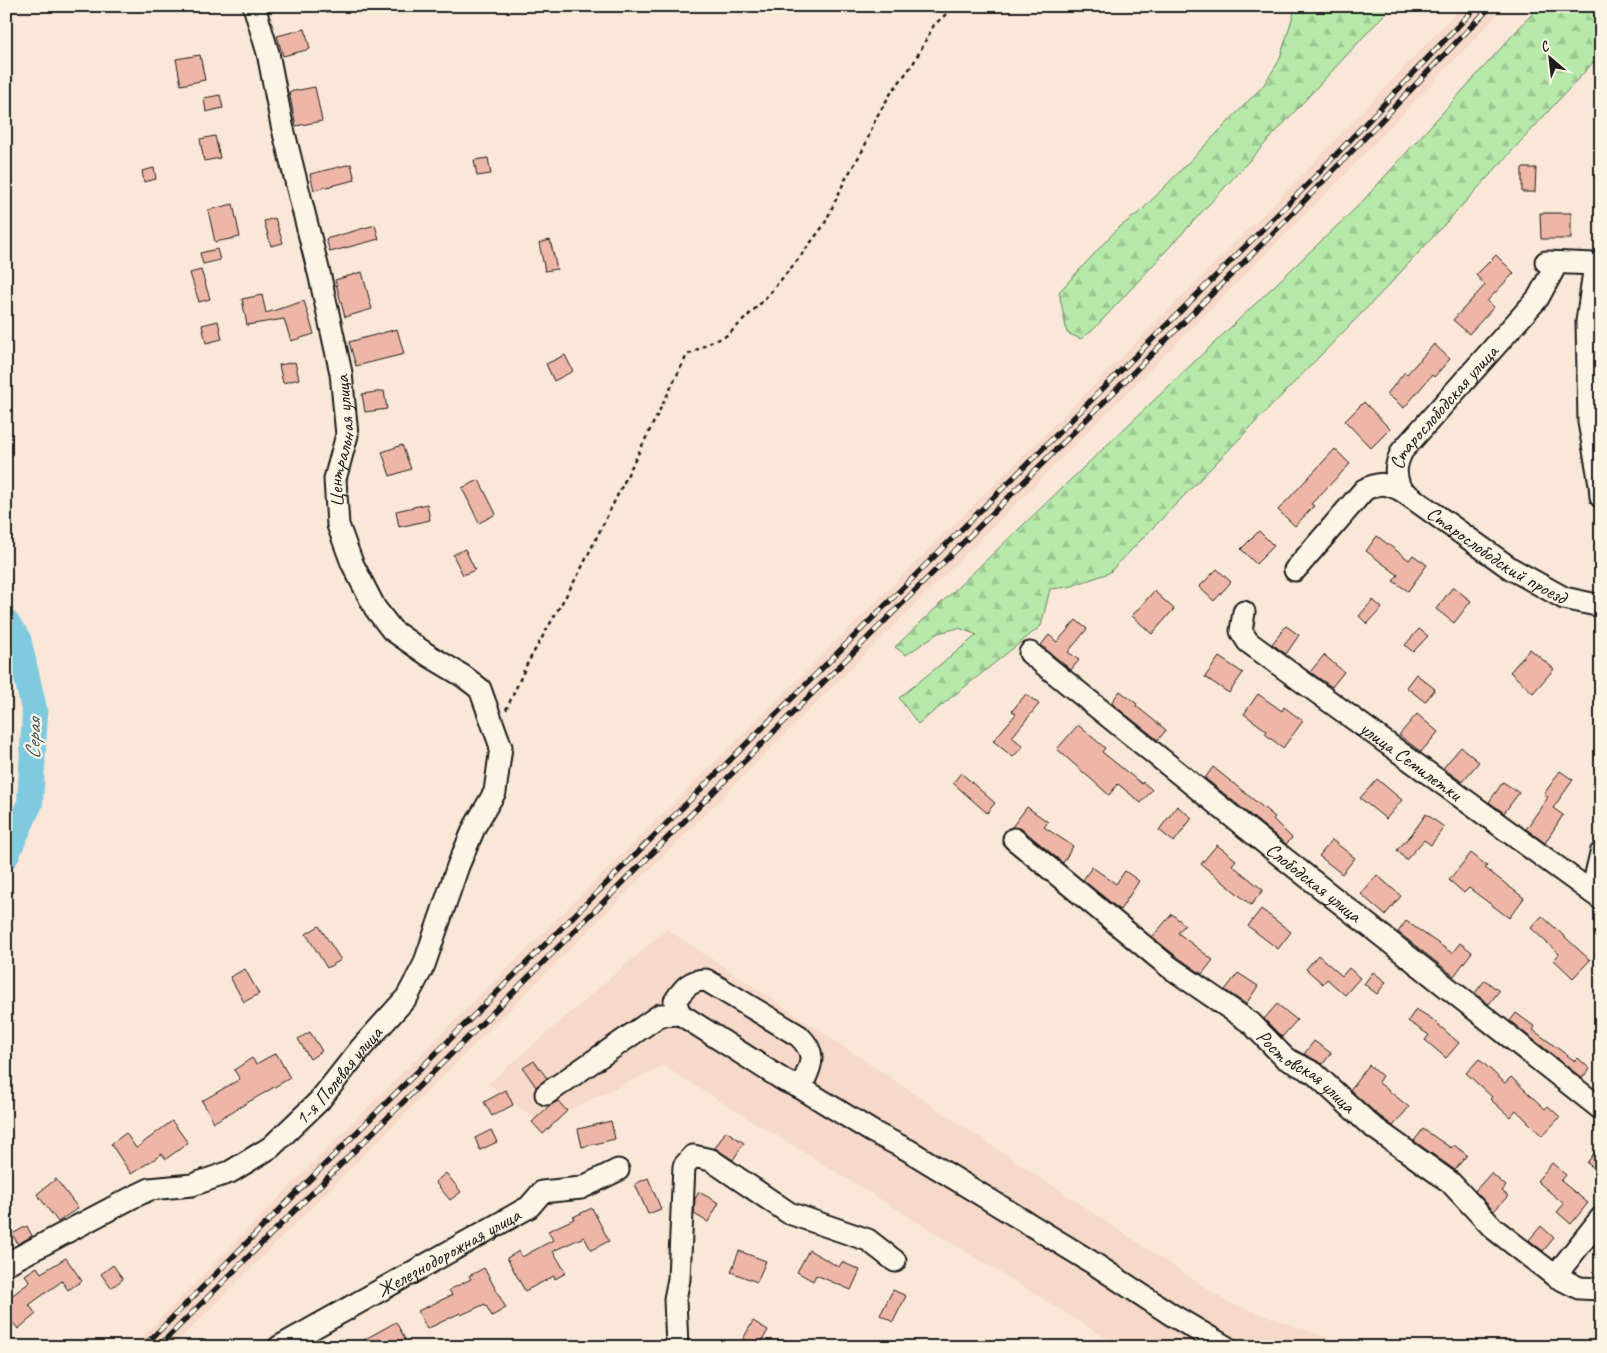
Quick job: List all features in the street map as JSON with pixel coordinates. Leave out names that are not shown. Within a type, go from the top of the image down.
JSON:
[{"type":"street","name":"Центральная улица","points":[[254,6],[268,53],[282,125],[320,277],[341,373],[347,434],[336,479],[338,525],[352,563],[375,608],[392,630],[480,689],[496,732]]},
{"type":"street","name":"Старослободская улица","points":[[1401,490],[1395,476],[1396,463],[1402,451],[1538,298],[1551,263],[1598,263],[1587,322],[1589,422],[1601,497]]},
{"type":"street","name":"Старослободская улица","points":[[1295,570],[1364,490],[1376,484],[1388,484],[1401,490]]},
{"type":"street","name":"Старослободский проезд","points":[[1401,490],[1510,568],[1564,598],[1601,606]]},
{"type":"street","name":"улица Семилетки","points":[[1244,612],[1241,631],[1248,642],[1596,895]]},
{"type":"street","name":"Слободская улица","points":[[1030,653],[1281,856],[1601,1109]]},
{"type":"street","name":"1-я Полевая улица","points":[[6,1264],[150,1189],[192,1185],[230,1172],[271,1147],[318,1101],[361,1048],[407,997],[424,965],[458,866],[475,826],[495,792],[502,747],[496,732]]},
{"type":"street","name":"Ростовская улица","points":[[1014,840],[1168,966],[1251,1023],[1285,1058],[1314,1073],[1370,1124],[1450,1182],[1493,1228],[1555,1276],[1579,1288],[1601,1289]]},
{"type":"street","points":[[1596,895],[1601,853]]},
{"type":"street","points":[[680,1014],[675,1000],[683,988],[696,980],[706,980],[799,1036],[808,1045],[812,1060],[801,1088]]},
{"type":"street","points":[[546,1094],[660,1015],[680,1014],[784,1081],[801,1088],[873,1132],[908,1150],[1226,1347]]},
{"type":"street","points":[[678,1347],[675,1299],[679,1279],[684,1166],[693,1156],[711,1160],[789,1213],[868,1240],[895,1261]]},
{"type":"street","name":"Железнодорожная улица","points":[[279,1347],[529,1207],[542,1192],[581,1188],[618,1170]]},
{"type":"street","points":[[1555,1276],[1601,1218]]},
{"type":"path","points":[[496,732],[527,664],[579,573],[687,355],[731,332],[762,302],[796,262],[824,224],[845,180],[864,148],[876,118],[886,101],[913,64],[934,25],[955,6]]},
{"type":"shaded area","points":[[1462,6],[1506,6],[1332,188],[172,1347],[132,1347],[377,1098],[1088,391],[1304,173]]},
{"type":"shaded area","points":[[667,929],[1227,1302],[1354,1347],[1121,1347],[663,1066],[541,1123],[488,1084]]},
{"type":"green space","points":[[1296,6],[1392,6],[1094,329],[1081,339],[1067,333],[1059,292],[1117,229],[1141,211],[1263,86],[1279,61]]},
{"type":"green space","points":[[1539,6],[1601,6],[1601,54],[1388,286],[1109,573],[1069,587],[1050,589],[1041,626],[918,724],[899,698],[977,635],[959,628],[938,633],[906,655],[895,647],[1359,205]]},
{"type":"building","points":[[305,29],[310,49],[283,56],[277,36]]},
{"type":"building","points":[[200,55],[205,80],[181,85],[176,59]]},
{"type":"building","points":[[315,87],[322,121],[296,126],[289,92]]},
{"type":"building","points":[[220,95],[223,108],[206,112],[204,98]]},
{"type":"building","points":[[215,136],[220,158],[204,161],[200,139]]},
{"type":"building","points":[[488,158],[491,174],[477,176],[474,160]]},
{"type":"building","points":[[351,164],[355,180],[314,190],[310,174]]},
{"type":"building","points":[[154,168],[156,179],[144,182],[142,171]]},
{"type":"building","points":[[1522,168],[1536,168],[1535,192],[1522,192]]},
{"type":"building","points":[[233,204],[240,237],[215,242],[208,210]]},
{"type":"building","points":[[1540,213],[1571,213],[1571,239],[1541,239]]},
{"type":"building","points":[[275,218],[283,243],[271,246],[264,221]]},
{"type":"building","points":[[375,225],[379,239],[330,252],[326,239]]},
{"type":"building","points":[[550,240],[557,269],[545,271],[539,243]]},
{"type":"building","points":[[217,249],[220,260],[203,264],[200,253]]},
{"type":"building","points":[[1496,255],[1514,273],[1487,301],[1494,307],[1469,334],[1453,320],[1485,285],[1476,275]]},
{"type":"building","points":[[201,270],[210,299],[199,302],[190,273]]},
{"type":"building","points":[[362,272],[372,309],[345,317],[335,280]]},
{"type":"building","points":[[262,295],[266,313],[304,301],[314,334],[291,341],[284,319],[247,325],[242,299]]},
{"type":"building","points":[[218,321],[222,339],[206,343],[202,325]]},
{"type":"building","points":[[397,329],[404,354],[356,366],[349,342]]},
{"type":"building","points":[[1434,344],[1450,359],[1434,377],[1432,375],[1404,408],[1387,394],[1405,372],[1407,374]]},
{"type":"building","points":[[565,355],[573,371],[554,381],[546,364]]},
{"type":"building","points":[[295,362],[299,379],[283,383],[279,365]]},
{"type":"building","points":[[384,391],[387,409],[365,412],[362,394]]},
{"type":"building","points":[[1364,402],[1390,429],[1371,448],[1345,421]]},
{"type":"building","points":[[402,445],[411,469],[390,476],[382,452]]},
{"type":"building","points":[[1335,449],[1350,464],[1311,504],[1314,506],[1295,526],[1278,510]]},
{"type":"building","points":[[479,480],[496,514],[479,523],[462,488]]},
{"type":"building","points":[[427,504],[430,520],[399,527],[396,511]]},
{"type":"building","points":[[1259,531],[1274,546],[1256,564],[1241,549]]},
{"type":"building","points":[[1377,536],[1409,560],[1413,555],[1427,565],[1408,591],[1393,581],[1398,575],[1366,551]]},
{"type":"building","points":[[465,549],[475,570],[463,575],[453,555]]},
{"type":"building","points":[[1217,569],[1231,582],[1214,601],[1199,587]]},
{"type":"building","points":[[1453,587],[1471,601],[1454,623],[1436,609]]},
{"type":"building","points":[[1154,591],[1174,609],[1152,634],[1132,616]]},
{"type":"building","points":[[1373,600],[1382,608],[1367,624],[1359,616]]},
{"type":"building","points":[[1076,620],[1087,629],[1068,652],[1079,660],[1071,670],[1041,645],[1049,635],[1057,642]]},
{"type":"building","points":[[1286,626],[1299,635],[1286,654],[1272,644]]},
{"type":"building","points":[[1419,629],[1428,636],[1413,652],[1405,645]]},
{"type":"building","points":[[1530,649],[1554,669],[1533,693],[1510,672]]},
{"type":"building","points":[[1324,655],[1344,672],[1332,687],[1310,672]]},
{"type":"building","points":[[1219,657],[1243,673],[1229,693],[1205,677]]},
{"type":"building","points":[[1416,674],[1435,689],[1425,702],[1406,687]]},
{"type":"building","points":[[1120,691],[1166,730],[1158,740],[1111,703]]},
{"type":"building","points":[[1026,694],[1039,704],[1012,737],[1023,746],[1013,757],[993,741],[1016,714],[1012,711]]},
{"type":"building","points":[[1258,694],[1282,711],[1284,707],[1303,721],[1283,748],[1265,734],[1267,731],[1244,714]]},
{"type":"building","points":[[1417,714],[1438,732],[1421,752],[1399,735]]},
{"type":"building","points":[[1078,725],[1105,748],[1102,752],[1152,790],[1141,803],[1118,784],[1109,795],[1057,749]]},
{"type":"building","points":[[1461,747],[1479,762],[1462,782],[1443,768]]},
{"type":"building","points":[[1213,767],[1275,817],[1273,819],[1292,838],[1286,844],[1205,778]]},
{"type":"building","points":[[1560,771],[1573,780],[1553,808],[1563,815],[1545,843],[1526,829],[1548,797],[1544,794]]},
{"type":"building","points":[[961,773],[995,803],[987,813],[953,783]]},
{"type":"building","points":[[1377,779],[1402,800],[1386,819],[1360,798]]},
{"type":"building","points":[[1503,782],[1519,793],[1504,813],[1489,802]]},
{"type":"building","points":[[1177,806],[1192,818],[1174,842],[1159,830]]},
{"type":"building","points":[[1027,807],[1048,822],[1044,827],[1073,846],[1063,863],[1022,829],[1012,827]]},
{"type":"building","points":[[1426,814],[1444,827],[1431,845],[1424,840],[1406,860],[1397,850]]},
{"type":"building","points":[[1332,840],[1355,858],[1342,874],[1319,856]]},
{"type":"building","points":[[1217,845],[1236,860],[1232,865],[1263,890],[1251,905],[1201,864]]},
{"type":"building","points":[[1471,853],[1487,866],[1485,868],[1524,898],[1509,918],[1469,888],[1464,893],[1449,880]]},
{"type":"building","points":[[1092,867],[1116,884],[1125,871],[1139,881],[1120,910],[1083,880]]},
{"type":"building","points":[[1377,875],[1401,896],[1385,915],[1361,894]]},
{"type":"building","points":[[1261,909],[1291,932],[1278,949],[1248,926]]},
{"type":"building","points":[[1172,914],[1185,925],[1178,933],[1213,960],[1202,974],[1152,937]]},
{"type":"building","points":[[1542,916],[1590,960],[1573,978],[1554,960],[1559,954],[1531,928]]},
{"type":"building","points":[[1406,921],[1452,953],[1460,943],[1472,952],[1454,976],[1398,932]]},
{"type":"building","points":[[319,926],[341,960],[327,968],[306,934]]},
{"type":"building","points":[[1318,955],[1342,976],[1349,968],[1360,978],[1345,995],[1327,979],[1323,984],[1306,969]]},
{"type":"building","points":[[245,969],[259,994],[244,1002],[230,977]]},
{"type":"building","points":[[1373,972],[1386,982],[1377,994],[1364,984]]},
{"type":"building","points":[[1238,973],[1258,986],[1246,1004],[1225,990]]},
{"type":"building","points":[[1485,980],[1499,991],[1489,1004],[1475,993]]},
{"type":"building","points":[[1277,1004],[1297,1020],[1282,1037],[1264,1019]]},
{"type":"building","points":[[1416,1009],[1432,1019],[1459,1043],[1446,1058],[1425,1040],[1429,1035],[1408,1021]]},
{"type":"building","points":[[1516,1013],[1535,1027],[1533,1030],[1575,1061],[1578,1058],[1590,1069],[1582,1078],[1510,1021]]},
{"type":"building","points":[[310,1032],[322,1051],[310,1059],[298,1039]]},
{"type":"building","points":[[1314,1041],[1331,1053],[1323,1064],[1304,1054]]},
{"type":"building","points":[[276,1053],[290,1078],[214,1122],[202,1101],[240,1079],[234,1070],[252,1058],[256,1064]]},
{"type":"building","points":[[1479,1059],[1505,1083],[1511,1077],[1545,1109],[1548,1106],[1560,1117],[1542,1136],[1516,1110],[1510,1117],[1466,1073]]},
{"type":"building","points":[[534,1061],[547,1078],[536,1087],[523,1068]]},
{"type":"building","points":[[1369,1065],[1382,1076],[1378,1082],[1409,1107],[1393,1126],[1350,1090]]},
{"type":"building","points":[[506,1090],[513,1105],[492,1116],[484,1102]]},
{"type":"building","points":[[558,1101],[567,1111],[543,1134],[532,1122],[549,1106]]},
{"type":"building","points":[[172,1121],[188,1143],[166,1159],[162,1154],[131,1174],[111,1144],[126,1133],[136,1148]]},
{"type":"building","points":[[611,1121],[615,1139],[582,1147],[578,1129]]},
{"type":"building","points":[[1423,1129],[1451,1148],[1454,1145],[1467,1155],[1455,1170],[1414,1141]]},
{"type":"building","points":[[491,1130],[497,1142],[480,1150],[475,1138]]},
{"type":"building","points":[[726,1131],[744,1143],[733,1160],[715,1148]]},
{"type":"building","points":[[1601,1144],[1601,1173],[1587,1163]]},
{"type":"building","points":[[1552,1163],[1566,1175],[1561,1181],[1588,1203],[1571,1224],[1557,1212],[1564,1204],[1537,1181]]},
{"type":"building","points":[[446,1173],[461,1192],[450,1200],[435,1182]]},
{"type":"building","points":[[1491,1173],[1506,1186],[1502,1191],[1508,1196],[1494,1211],[1475,1191]]},
{"type":"building","points":[[648,1178],[661,1209],[648,1214],[635,1184]]},
{"type":"building","points":[[56,1179],[78,1208],[58,1222],[37,1194]]},
{"type":"building","points":[[699,1192],[719,1203],[708,1222],[694,1214],[695,1199]]},
{"type":"building","points":[[592,1208],[609,1241],[591,1250],[584,1237],[553,1251],[566,1273],[555,1279],[554,1276],[525,1291],[507,1258],[519,1251],[522,1257],[553,1240],[548,1231]]},
{"type":"building","points":[[27,1226],[32,1236],[18,1244],[12,1234]]},
{"type":"building","points":[[1541,1226],[1554,1238],[1543,1251],[1529,1240]]},
{"type":"building","points":[[809,1250],[839,1267],[842,1262],[860,1270],[851,1290],[816,1275],[813,1281],[797,1272]]},
{"type":"building","points":[[739,1251],[766,1261],[757,1282],[731,1272]]},
{"type":"building","points":[[66,1258],[82,1281],[68,1290],[62,1281],[29,1305],[36,1314],[18,1329],[6,1314],[6,1300],[30,1282],[25,1275],[37,1267],[41,1273]]},
{"type":"building","points":[[113,1265],[123,1279],[111,1288],[101,1274]]},
{"type":"building","points":[[484,1268],[506,1308],[492,1316],[485,1304],[461,1315],[460,1313],[427,1329],[418,1311],[452,1295],[449,1290],[471,1279],[469,1276]]},
{"type":"building","points":[[893,1290],[906,1296],[893,1322],[880,1315]]},
{"type":"building","points":[[753,1321],[768,1330],[759,1347],[743,1339]]},
{"type":"building","points":[[396,1322],[405,1339],[390,1347],[351,1347]]},
{"type":"waterway","name":"Серая","points":[[6,622],[18,639],[35,713],[30,803],[6,856]]},
{"type":"railway","points":[[143,1347],[1311,181],[1477,6]]},
{"type":"railway","points":[[158,1347],[1283,223],[1491,6]]}]
